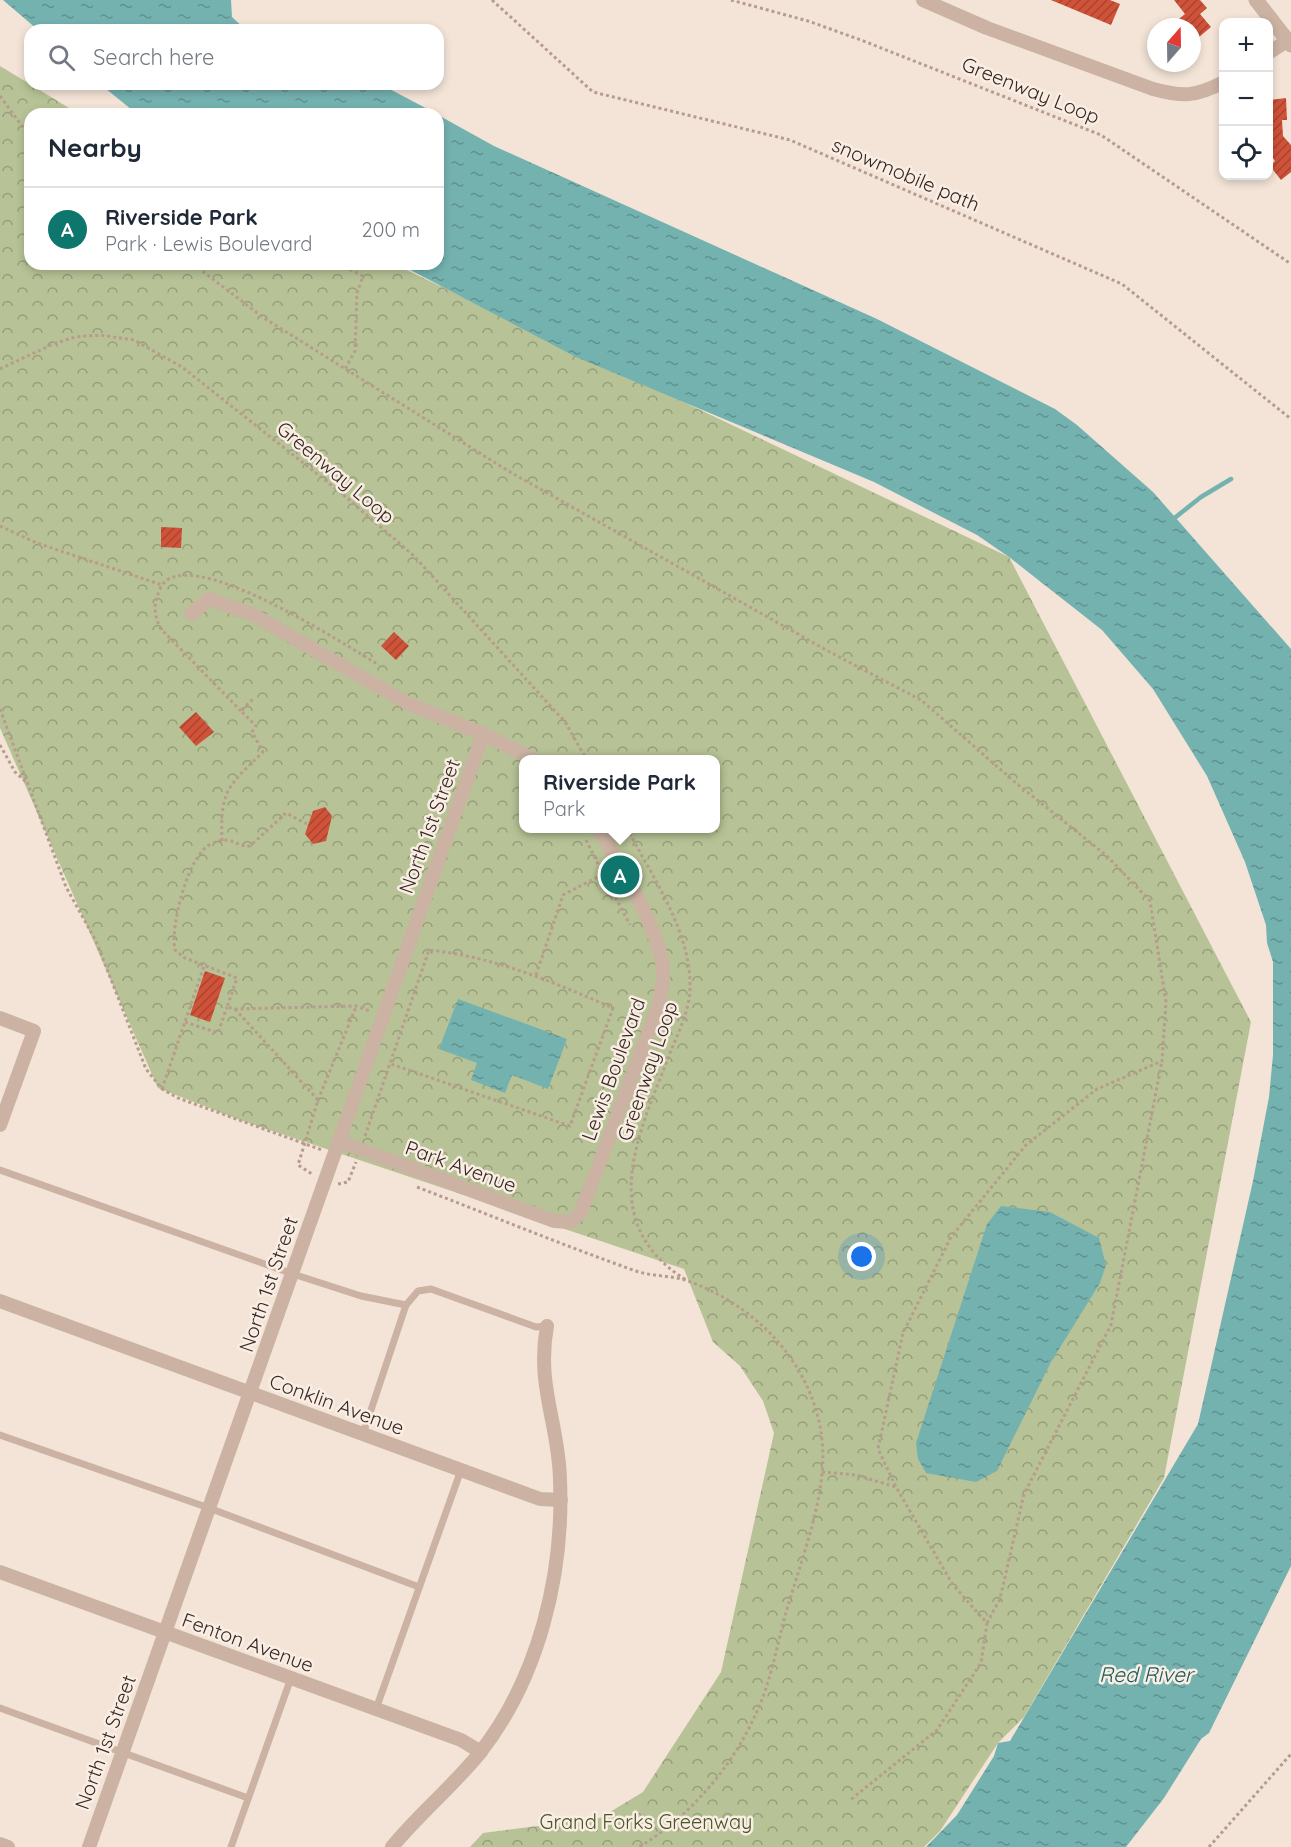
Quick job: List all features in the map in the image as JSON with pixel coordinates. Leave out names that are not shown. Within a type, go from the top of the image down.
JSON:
[{"type":"street","points":[[923,0],[987,28],[1178,96],[1192,95],[1219,84]]},
{"type":"street","points":[[1256,0],[1289,43],[1273,51]]},
{"type":"street","points":[[190,614],[209,599],[254,615],[407,704],[483,734],[527,755]]},
{"type":"street","name":"North 1st Street","points":[[89,1847],[483,734]]},
{"type":"street","name":"Lewis Boulevard","points":[[571,1222],[585,1204],[658,1006],[663,985],[663,969],[650,925],[601,833]]},
{"type":"street","points":[[0,1018],[34,1030],[0,1125]]},
{"type":"street","name":"Park Avenue","points":[[338,1141],[554,1221],[571,1222]]},
{"type":"street","name":"Conklin Avenue","points":[[0,1301],[540,1499],[561,1500]]},
{"type":"street","points":[[392,1847],[481,1752],[522,1682],[549,1608],[558,1558],[561,1500],[560,1476],[542,1355],[547,1326]]},
{"type":"street","name":"Fenton Avenue","points":[[0,1572],[461,1740],[481,1752]]},
{"type":"street","points":[[0,1844],[8,1847]]},
{"type":"lane","points":[[0,1170],[293,1274],[361,1296],[406,1305]]},
{"type":"lane","points":[[363,1434],[406,1305],[418,1291],[431,1289],[536,1327],[547,1326]]},
{"type":"lane","points":[[0,1436],[209,1508],[419,1587]]},
{"type":"lane","points":[[376,1709],[461,1470]]},
{"type":"lane","points":[[231,1847],[291,1678]]},
{"type":"lane","points":[[0,1708],[248,1798]]},
{"type":"path","name":"snowmobile path","points":[[492,0],[593,92],[790,140],[1122,284],[1291,419]]},
{"type":"path","name":"Greenway Loop","points":[[731,0],[861,40],[1101,135],[1291,264]]},
{"type":"path","points":[[0,96],[24,129]]},
{"type":"path","points":[[201,270],[264,318],[344,371],[510,472],[828,651],[921,700],[1016,783],[1107,856],[1150,901],[1166,1002],[1162,1061],[1111,1324],[1024,1494],[1000,1599],[987,1623],[981,1664],[937,1731],[849,1801]]},
{"type":"path","points":[[344,371],[356,351],[357,293],[363,276],[351,270]]},
{"type":"path","name":"Greenway Loop","points":[[0,369],[53,344],[75,337],[100,335],[134,340],[182,367],[322,478],[414,556],[565,722],[585,755]]},
{"type":"path","points":[[0,526],[37,543],[162,585]]},
{"type":"path","points":[[222,841],[224,797],[232,782],[263,752],[252,732],[256,726],[160,628],[153,612],[162,585],[177,575],[202,575],[265,600],[379,665]]},
{"type":"path","points":[[241,711],[253,699]]},
{"type":"path","points":[[0,709],[66,887]]},
{"type":"path","points":[[0,744],[15,772],[27,783]]},
{"type":"path","points":[[185,1022],[218,1033],[237,978],[179,955],[174,944],[183,894],[199,853],[210,845],[222,841],[235,840],[243,846],[250,846],[286,813],[307,824]]},
{"type":"path","name":"Greenway Loop","points":[[630,833],[669,909],[690,966],[690,990],[685,1016],[634,1158],[630,1182],[631,1202],[635,1220],[658,1255],[673,1271],[688,1281]]},
{"type":"path","points":[[586,840],[630,924]]},
{"type":"path","points":[[536,975],[563,895],[603,874]]},
{"type":"path","points":[[356,1006],[318,1100],[298,1166],[324,1180],[342,1185],[348,1182],[429,950],[469,954],[536,975],[613,1008],[570,1126],[391,1064]]},
{"type":"path","points":[[162,1089],[204,966]]},
{"type":"path","points":[[227,1006],[235,1009],[356,1006],[383,1015]]},
{"type":"path","points":[[235,1009],[318,1100]]},
{"type":"path","points":[[987,1623],[953,1585],[896,1486],[878,1449],[903,1333],[951,1237],[1026,1145],[1097,1089],[1162,1061]]},
{"type":"path","points":[[822,1472],[856,1475],[896,1486]]},
{"type":"path","points":[[1209,1847],[1291,1754]]},
{"type":"green space","name":"Grand Forks Greenway","points":[[0,66],[24,81],[24,90],[40,90],[69,108],[24,108],[24,270],[407,270],[1009,557],[1251,1022],[1164,1478],[1024,1717],[998,1743],[940,1831],[924,1847],[470,1847],[483,1833],[600,1818],[643,1792],[721,1672],[774,1433],[763,1401],[740,1366],[713,1342],[684,1269],[240,1120],[158,1088],[0,728]]},
{"type":"water","points":[[3,0],[231,0],[232,17],[240,24],[31,24]]},
{"type":"water","points":[[107,90],[391,90],[426,108],[130,108]]},
{"type":"water","name":"Red River","points":[[444,118],[494,146],[877,319],[1055,409],[1077,425],[1153,492],[1291,649],[1291,1566],[1209,1733],[1201,1739],[1164,1798],[1126,1847],[926,1847],[957,1815],[994,1756],[998,1743],[1010,1741],[1198,1424],[1253,1181],[1269,1097],[1273,1055],[1273,962],[1267,943],[1266,925],[1245,862],[1207,776],[1153,689],[1102,630],[1009,557],[977,535],[874,482],[576,357],[410,270],[444,270]]},
{"type":"water","points":[[458,999],[567,1039],[548,1089],[512,1075],[505,1093],[471,1080],[477,1063],[439,1049]]},
{"type":"water","points":[[1001,1206],[1050,1212],[1099,1238],[1106,1265],[1100,1283],[1051,1362],[997,1471],[976,1482],[926,1473],[918,1459],[916,1443],[987,1224]]},
{"type":"building","points":[[1051,0],[1110,0],[1120,4],[1111,25]]},
{"type":"building","points":[[1174,0],[1200,0],[1207,8],[1200,14],[1211,27],[1201,35],[1201,18],[1180,18],[1185,14]]},
{"type":"building","points":[[1286,98],[1287,120],[1282,120],[1283,136],[1291,145],[1291,172],[1281,180],[1273,170],[1275,161],[1273,158],[1273,100]]},
{"type":"building","points":[[161,527],[182,528],[181,548],[161,547]]},
{"type":"building","points":[[394,632],[409,646],[396,660],[381,646]]},
{"type":"building","points":[[196,712],[214,732],[196,746],[179,727]]},
{"type":"building","points":[[325,807],[332,816],[326,841],[313,844],[305,834],[313,811]]},
{"type":"building","points":[[205,971],[225,978],[210,1022],[190,1015]]},
{"type":"waterway","points":[[1172,520],[1201,497],[1231,479]]},
{"type":"place","name":"Riverside Park","points":[[620,875]]}]
